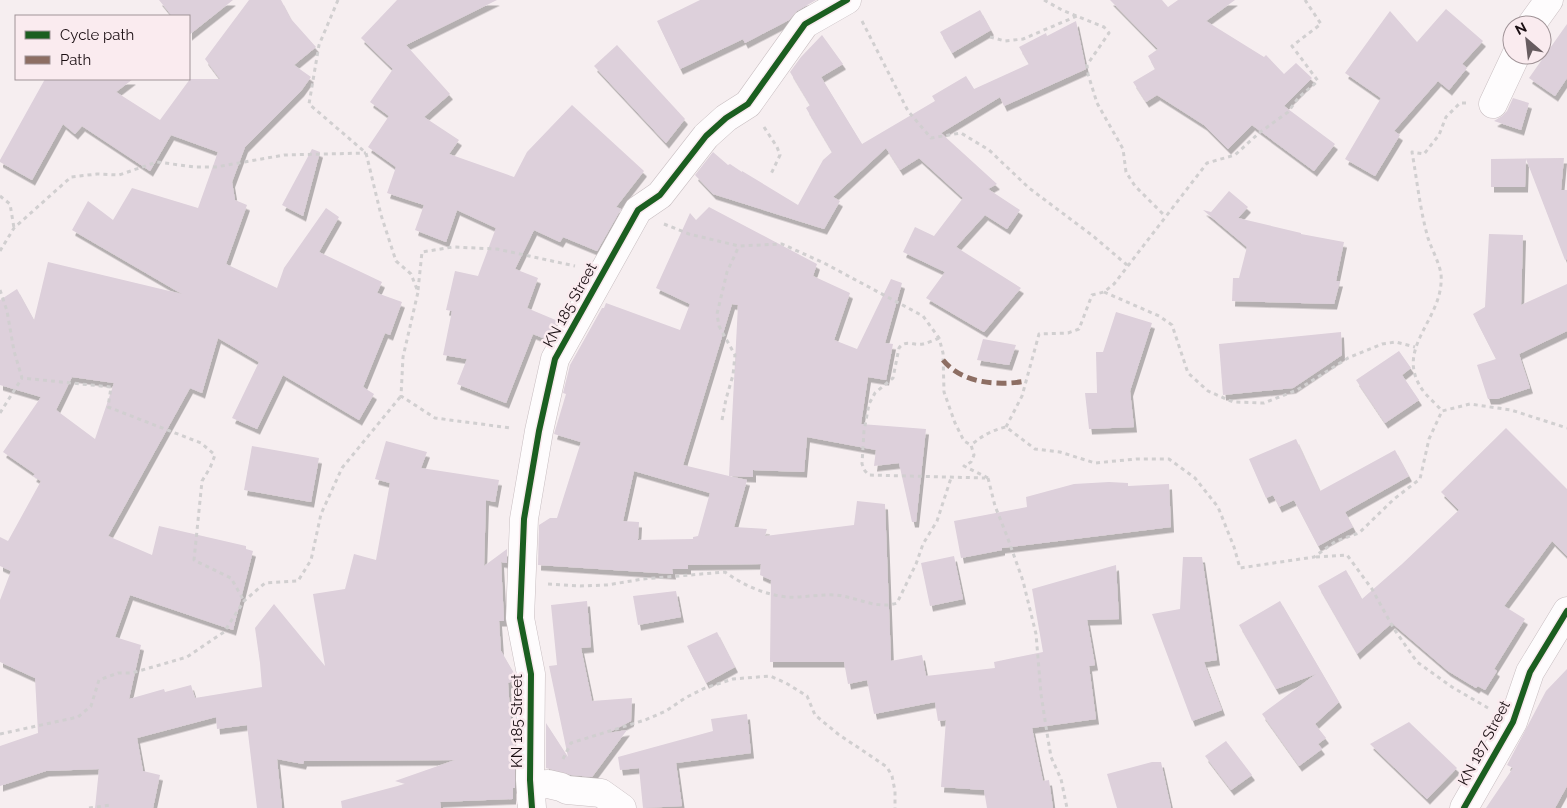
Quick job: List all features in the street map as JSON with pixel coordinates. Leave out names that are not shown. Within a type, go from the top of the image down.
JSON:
[{"type":"street","points":[[1538,15],[1549,0]]},
{"type":"street","name":"KN 185 Street","points":[[531,804],[531,674],[520,618],[524,519],[539,431],[555,359],[638,210],[660,195],[706,136],[726,118],[748,104],[806,24],[853,7]]},
{"type":"street","points":[[1493,104],[1511,65]]},
{"type":"street","name":"KN 187 Street","points":[[1464,808],[1513,722],[1530,672],[1567,611]]},
{"type":"street","points":[[531,804],[532,785],[548,784],[567,790],[601,793],[622,808]]},
{"type":"path","points":[[338,0],[319,45],[309,104],[366,154],[381,215],[396,261],[411,274],[418,292]]},
{"type":"path","points":[[1044,0],[1104,27],[1109,33],[1087,65],[1088,74],[1097,103],[1122,149],[1126,172],[1135,186],[1165,216]]},
{"type":"path","points":[[1006,427],[1022,396],[1039,334],[1068,333],[1079,329],[1092,295],[1104,292],[1114,284],[1207,163],[1235,155],[1259,132],[1288,112],[1299,97],[1318,81],[1292,46],[1321,24],[1305,0]]},
{"type":"path","points":[[853,7],[908,112],[931,138],[961,133],[989,150],[1029,188],[1093,236],[1127,265]]},
{"type":"path","points":[[990,37],[1005,41],[1023,39],[1078,16]]},
{"type":"path","points":[[1442,411],[1423,390],[1413,367],[1415,347],[1440,297],[1441,274],[1428,237],[1412,152],[1424,154],[1439,136],[1446,117],[1460,103],[1493,104]]},
{"type":"path","points":[[748,104],[774,140],[780,155],[771,174]]},
{"type":"path","points":[[0,251],[14,228],[71,177],[97,174],[119,175],[157,162],[195,167],[216,167],[284,155],[366,154]]},
{"type":"path","points":[[0,196],[10,204],[14,228]]},
{"type":"path","points":[[638,210],[647,218],[689,234],[739,246],[782,244],[824,263],[922,316],[939,338],[943,353],[944,392],[955,423],[964,441],[971,445],[974,455],[971,462],[964,466],[988,478],[995,506],[1008,536],[1023,581],[1036,634],[1041,694],[1051,757],[1061,779],[1067,808]]},
{"type":"path","points":[[722,420],[733,375],[734,355],[719,326],[717,314],[727,272],[739,246]]},
{"type":"path","points":[[0,734],[78,716],[91,706],[99,680],[118,674],[132,673],[187,657],[224,632],[244,601],[265,583],[298,581],[311,560],[321,514],[342,468],[401,396],[402,357],[418,292],[422,252],[453,247],[496,249],[603,272]]},
{"type":"path","points":[[0,290],[7,311],[14,351],[22,378],[0,413]]},
{"type":"path","points":[[1104,292],[1159,316],[1172,325],[1188,373],[1208,391],[1233,402],[1264,402],[1297,390],[1348,358],[1382,344],[1396,342],[1415,347]]},
{"type":"path","points":[[939,338],[922,344],[906,343],[902,344],[899,348],[894,378],[875,393],[869,404],[864,431],[862,464],[869,475],[988,478]]},
{"type":"path","points":[[22,378],[112,386],[108,407],[201,443],[215,455],[202,481],[194,560],[231,578],[244,601]]},
{"type":"path","points":[[401,396],[435,418],[539,431]]},
{"type":"path","points":[[1442,411],[1470,404],[1495,407],[1511,410],[1567,428]]},
{"type":"path","points":[[1314,557],[1336,541],[1359,533],[1394,499],[1420,479],[1429,439],[1442,411]]},
{"type":"path","points":[[971,445],[982,436],[996,429],[1006,427],[1035,449],[1060,452],[1095,464],[1136,459],[1169,459],[1195,478],[1218,507],[1240,568],[1314,557],[1347,555],[1372,589],[1394,629],[1416,662],[1452,687],[1513,722]]},
{"type":"path","points":[[544,584],[607,585],[643,579],[725,572],[759,591],[777,595],[787,597],[837,595],[888,606],[897,603],[916,564],[923,544],[938,521],[951,478]]},
{"type":"path","points":[[561,787],[560,777],[564,756],[571,743],[659,714],[705,688],[733,679],[770,676],[808,696],[815,715],[838,734],[869,753],[887,767],[892,776],[895,791],[895,808]]},
{"type":"path","points":[[89,808],[111,805]]},
{"type":"building","points":[[159,0],[233,0],[190,34],[190,15],[171,15]]},
{"type":"building","points":[[249,0],[281,0],[291,19],[316,47],[294,65],[311,77],[301,91],[245,147],[232,182],[235,200],[247,205],[226,264],[277,288],[284,268],[326,208],[339,217],[319,252],[382,282],[377,293],[402,302],[390,335],[385,333],[363,387],[374,394],[359,420],[283,375],[257,429],[232,418],[259,362],[218,338],[202,393],[190,388],[108,536],[152,555],[159,526],[246,546],[246,549],[253,551],[233,630],[130,595],[115,637],[141,645],[129,699],[164,689],[165,692],[191,685],[195,698],[262,687],[255,628],[274,604],[325,666],[313,594],[345,589],[354,554],[376,560],[390,483],[375,479],[386,441],[427,452],[421,468],[499,480],[495,502],[486,500],[484,566],[507,549],[507,563],[501,562],[504,621],[499,621],[501,651],[515,675],[515,680],[508,683],[511,725],[515,724],[515,788],[513,788],[513,799],[440,802],[441,808],[342,808],[341,801],[405,784],[395,781],[455,760],[304,761],[303,764],[277,759],[282,808],[257,808],[247,725],[217,729],[216,717],[137,738],[143,771],[160,775],[153,808],[95,808],[99,769],[46,771],[0,786],[0,746],[38,733],[35,678],[0,662],[0,600],[11,571],[0,566],[0,537],[8,541],[41,481],[33,476],[35,474],[3,452],[41,397],[0,385],[0,300],[17,289],[34,320],[48,262],[182,294],[72,230],[88,201],[113,220],[132,188],[198,208],[218,152],[171,135],[150,171],[82,126],[75,134],[63,124],[32,180],[0,162],[0,160],[44,80],[132,80],[116,92],[160,120],[190,79],[220,79],[205,59]],"holes":[[[72,377],[114,383],[95,439],[56,410]]]},
{"type":"building","points":[[397,0],[497,0],[406,45],[450,94],[424,117],[459,140],[449,154],[514,177],[527,152],[572,105],[644,171],[616,207],[621,209],[597,251],[563,237],[560,242],[534,230],[515,269],[538,278],[527,308],[558,321],[548,340],[533,334],[506,403],[457,384],[467,359],[443,355],[452,311],[446,310],[455,271],[478,276],[496,228],[457,210],[446,242],[415,230],[424,205],[387,193],[396,167],[368,147],[389,116],[370,102],[393,69],[361,38]]},
{"type":"building","points":[[700,0],[816,0],[797,11],[789,20],[745,43],[743,39],[680,69],[657,21]]},
{"type":"building","points":[[1110,0],[1162,0],[1168,7],[1178,0],[1235,0],[1206,21],[1264,57],[1266,55],[1284,74],[1296,63],[1312,78],[1284,106],[1335,144],[1314,171],[1252,125],[1228,149],[1204,125],[1157,95],[1146,102],[1133,82],[1155,69],[1148,56],[1158,49]]},
{"type":"building","points":[[1446,9],[1483,41],[1462,64],[1467,68],[1449,90],[1438,81],[1394,131],[1400,135],[1375,176],[1345,159],[1381,98],[1345,73],[1390,11],[1417,42]]},
{"type":"building","points":[[980,10],[991,30],[952,53],[940,32]]},
{"type":"building","points":[[1076,21],[1086,69],[1004,106],[1000,97],[941,133],[997,184],[988,189],[1020,210],[1007,229],[985,215],[956,247],[1021,288],[984,332],[926,298],[945,272],[903,252],[915,227],[934,236],[963,198],[919,158],[900,170],[886,148],[833,197],[840,201],[824,229],[713,194],[695,175],[713,152],[728,165],[730,164],[798,205],[823,160],[832,152],[806,108],[810,105],[790,72],[822,35],[843,64],[821,77],[862,144],[935,101],[932,96],[966,76],[974,89],[1029,64],[1019,47],[1046,33],[1047,36]]},
{"type":"building","points":[[1567,24],[1567,78],[1555,96],[1529,78],[1538,65],[1552,65],[1552,45]]},
{"type":"building","points":[[617,45],[685,119],[666,143],[594,66]]},
{"type":"building","points":[[1513,98],[1529,103],[1521,130],[1494,121],[1507,111]]},
{"type":"building","points":[[312,149],[320,152],[303,216],[282,205]]},
{"type":"building","points":[[1564,158],[1561,190],[1567,190],[1567,259],[1565,260],[1526,159],[1525,187],[1491,187],[1491,159]]},
{"type":"building","points":[[1229,191],[1248,207],[1238,218],[1301,234],[1344,242],[1336,281],[1340,281],[1334,304],[1232,301],[1233,278],[1239,278],[1247,247],[1203,210],[1211,212]]},
{"type":"building","points":[[709,207],[817,264],[813,276],[850,293],[834,340],[857,349],[891,279],[902,283],[885,343],[893,344],[886,380],[868,377],[861,424],[926,429],[916,522],[912,522],[899,463],[874,466],[876,450],[807,437],[804,472],[753,470],[753,477],[729,476],[747,480],[734,527],[767,529],[765,536],[854,525],[857,501],[885,504],[891,661],[922,655],[926,676],[995,668],[994,662],[1043,652],[1032,589],[1116,565],[1119,619],[1087,620],[1095,665],[1089,666],[1096,719],[1032,728],[1043,781],[1049,780],[1053,808],[987,808],[984,790],[941,787],[946,720],[938,721],[935,702],[874,714],[867,680],[848,684],[844,662],[770,662],[771,580],[760,575],[761,564],[688,565],[688,569],[672,569],[673,574],[538,565],[539,525],[550,518],[557,518],[581,442],[554,434],[566,394],[563,393],[570,365],[606,303],[680,330],[690,304],[656,288],[690,213],[696,220]],"holes":[[[732,304],[738,305],[729,476],[683,465]],[[634,471],[710,493],[698,536],[693,537],[693,539],[638,540],[639,522],[623,521]]]},
{"type":"building","points":[[1489,234],[1523,235],[1521,305],[1567,284],[1567,331],[1519,354],[1530,388],[1497,399],[1488,399],[1477,365],[1496,359],[1473,314],[1485,307]]},
{"type":"building","points":[[1116,312],[1152,323],[1130,391],[1134,427],[1089,429],[1085,393],[1097,393],[1096,352],[1103,352]]},
{"type":"building","points":[[1341,332],[1342,355],[1293,388],[1223,395],[1219,344]]},
{"type":"building","points":[[983,339],[1016,345],[1009,365],[977,360]]},
{"type":"building","points":[[1399,351],[1411,368],[1402,375],[1419,400],[1385,423],[1356,380]]},
{"type":"building","points":[[1506,428],[1567,489],[1567,556],[1552,541],[1504,606],[1525,619],[1494,669],[1497,671],[1485,690],[1478,686],[1476,688],[1448,671],[1392,623],[1357,654],[1318,586],[1346,570],[1362,599],[1459,510],[1441,492]]},
{"type":"building","points":[[1296,439],[1320,491],[1395,450],[1409,476],[1345,512],[1353,527],[1318,546],[1294,500],[1279,507],[1273,495],[1266,498],[1249,459]]},
{"type":"building","points":[[252,446],[319,458],[311,502],[244,490]]},
{"type":"building","points":[[1128,483],[1128,486],[1169,484],[1171,527],[1002,548],[1002,550],[961,558],[954,521],[1027,507],[1026,497],[1074,484]]},
{"type":"building","points":[[954,556],[963,599],[930,606],[921,563]]},
{"type":"building","points":[[1183,557],[1202,557],[1217,660],[1204,662],[1222,710],[1192,721],[1152,614],[1180,609]]},
{"type":"building","points":[[676,591],[681,617],[638,625],[633,596]]},
{"type":"building","points":[[587,601],[591,647],[581,648],[592,701],[632,698],[631,721],[608,733],[627,730],[592,777],[571,775],[546,768],[546,723],[568,757],[549,666],[557,665],[551,605]]},
{"type":"building","points":[[1280,601],[1339,702],[1315,724],[1326,738],[1318,744],[1322,749],[1299,766],[1262,714],[1316,674],[1276,689],[1239,625]]},
{"type":"building","points":[[717,632],[735,667],[706,683],[687,646]]},
{"type":"building","points":[[1567,669],[1567,786],[1555,808],[1486,808],[1513,768],[1507,765],[1546,691]]},
{"type":"building","points":[[747,714],[751,753],[676,763],[682,806],[643,808],[639,768],[620,770],[618,757],[713,731],[711,719]]},
{"type":"building","points":[[1409,722],[1457,768],[1427,799],[1370,744]]},
{"type":"building","points":[[1226,741],[1252,775],[1231,790],[1205,756]]},
{"type":"building","points":[[1152,762],[1161,762],[1171,808],[1117,808],[1107,774]]},
{"type":"marked path","points":[[943,360],[951,368],[970,379],[993,383],[1026,381]]},
{"type":"cycle path","points":[[532,808],[530,780],[531,674],[520,618],[524,519],[539,431],[555,359],[638,210],[660,195],[706,136],[726,118],[748,104],[805,24],[847,0]]},
{"type":"cycle path","points":[[1464,808],[1513,722],[1530,672],[1567,611]]}]
